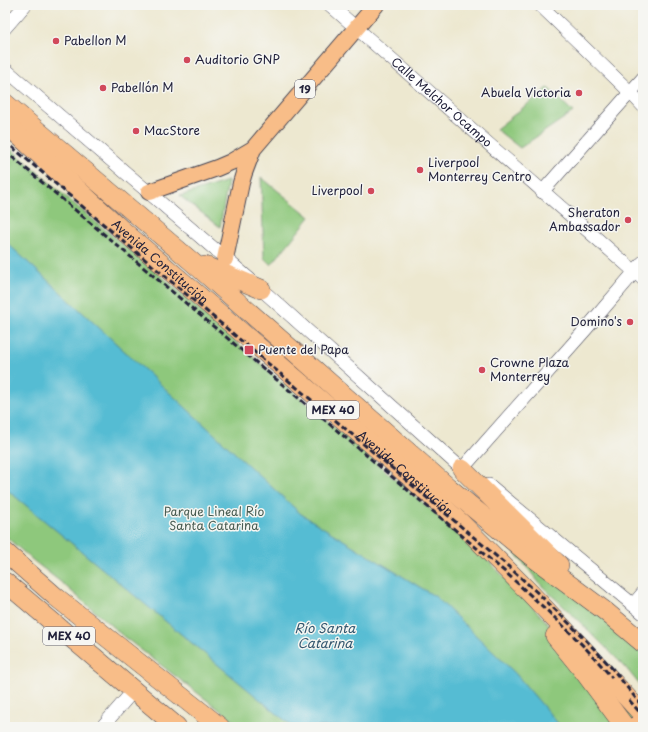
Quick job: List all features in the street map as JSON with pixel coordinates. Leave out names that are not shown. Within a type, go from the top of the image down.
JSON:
[{"type":"highway","name":"Avenida Constitución","points":[[5,103],[190,260],[448,487],[530,556],[605,611],[643,643]]},
{"type":"highway","name":"Avenida Constitución","points":[[5,123],[120,229],[410,477],[460,522],[551,616],[643,715]]},
{"type":"highway","points":[[31,126],[120,229]]},
{"type":"highway","points":[[190,260],[261,289]]},
{"type":"highway","points":[[462,469],[605,611],[643,635]]},
{"type":"highway","points":[[460,522],[560,642],[625,727]]},
{"type":"highway","name":"MEX 40","points":[[5,552],[56,597],[220,727]]},
{"type":"highway","name":"MEX 40","points":[[5,582],[177,727]]},
{"type":"highway","points":[[134,690],[192,727]]},
{"type":"main road","name":"19","points":[[149,192],[217,168],[231,162],[253,149],[376,5]]},
{"type":"main road","name":"19","points":[[226,259],[241,183],[253,149]]},
{"type":"main road","points":[[632,727],[643,720]]},
{"type":"street","points":[[5,28],[25,5]]},
{"type":"street","name":"Calle Melchor Ocampo","points":[[330,5],[639,276]]},
{"type":"street","points":[[540,5],[643,106]]},
{"type":"street","points":[[5,69],[261,289],[462,469],[483,480],[492,487],[643,613]]},
{"type":"street","points":[[542,192],[643,78]]},
{"type":"street","points":[[462,469],[586,329],[639,276],[643,262]]},
{"type":"street","points":[[633,605],[643,593]]},
{"type":"street","points":[[102,727],[134,690]]},
{"type":"green space","points":[[548,88],[573,112],[520,148],[496,129]]},
{"type":"green space","name":"Parque Lineal Río Santa Catarina","points":[[5,144],[165,279],[261,364],[479,551],[533,607],[643,727],[242,727],[123,636],[5,536]]},
{"type":"green space","points":[[261,177],[310,217],[271,265],[264,258]]},
{"type":"green space","points":[[228,181],[220,227],[180,196]]},
{"type":"green space","points":[[508,544],[643,649],[643,689],[626,668],[541,585]]},
{"type":"water","name":"Río Santa Catarina","points":[[5,241],[301,514],[436,597],[515,673],[561,727],[293,727],[5,488]]},
{"type":"railway","points":[[5,141],[509,567],[586,640],[610,666],[643,707]]},
{"type":"railway","points":[[5,151],[504,571],[574,636],[612,678]]},
{"type":"railway","points":[[629,700],[643,716]]},
{"type":"place","name":"Pabellon M","points":[[56,41]]},
{"type":"place","name":"Auditorio GNP","points":[[187,60]]},
{"type":"place","name":"Pabellón M","points":[[103,88]]},
{"type":"place","name":"Abuela Victoria","points":[[579,93]]},
{"type":"place","name":"MacStore","points":[[136,131]]},
{"type":"place","name":"Liverpool Monterrey Centro","points":[[420,170]]},
{"type":"place","name":"Liverpool","points":[[371,191]]},
{"type":"place","name":"Sheraton Ambassador","points":[[628,220]]},
{"type":"place","name":"Domino's","points":[[630,322]]},
{"type":"place","name":"Puente del Papa","points":[[249,350]]},
{"type":"place","name":"Crowne Plaza Monterrey","points":[[482,370]]}]
